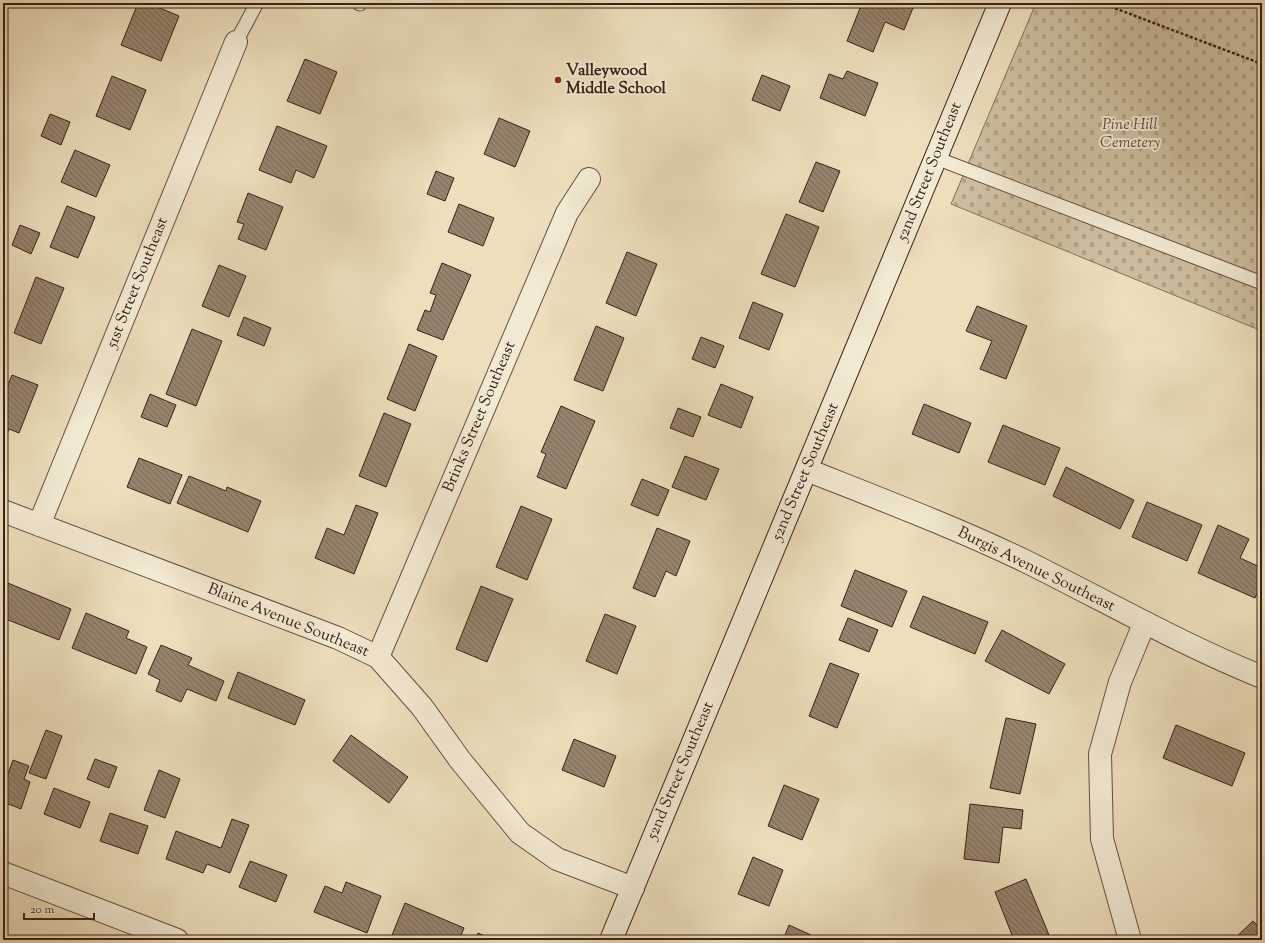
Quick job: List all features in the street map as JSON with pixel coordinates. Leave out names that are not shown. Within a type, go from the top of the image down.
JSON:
[{"type":"street","name":"52nd Street Southeast","points":[[611,940],[1000,3]]},
{"type":"street","name":"51st Street Southeast","points":[[39,525],[236,42]]},
{"type":"street","name":"Brinks Street Southeast","points":[[378,657],[567,213],[589,179]]},
{"type":"street","name":"Burgis Avenue Southeast","points":[[807,470],[921,516],[1024,561],[1144,624],[1262,678]]},
{"type":"street","name":"Blaine Avenue Southeast","points":[[3,511],[338,638],[378,657],[422,708],[460,760],[520,833],[557,859],[632,888]]},
{"type":"street","points":[[1130,940],[1102,839],[1100,754],[1120,682],[1144,624]]},
{"type":"street","points":[[3,873],[177,940]]},
{"type":"lane","points":[[236,42],[257,3]]},
{"type":"lane","points":[[936,158],[1262,283]]},
{"type":"path","points":[[1101,3],[1262,64]]},
{"type":"green space","name":"Pine Hill Cemetery","points":[[1036,3],[1262,3],[1262,331],[951,204]]},
{"type":"building","points":[[138,3],[148,3],[179,16],[161,61],[121,45]]},
{"type":"building","points":[[862,3],[915,3],[904,30],[885,22],[873,52],[847,41]]},
{"type":"building","points":[[305,59],[337,72],[320,114],[287,101]]},
{"type":"building","points":[[847,71],[878,83],[865,116],[820,98],[829,74],[843,79]]},
{"type":"building","points":[[762,75],[790,86],[780,111],[752,100]]},
{"type":"building","points":[[112,76],[146,90],[130,130],[96,116]]},
{"type":"building","points":[[50,114],[70,122],[61,145],[41,136]]},
{"type":"building","points":[[499,118],[530,131],[515,167],[484,154]]},
{"type":"building","points":[[277,126],[327,146],[314,178],[296,170],[291,183],[259,170]]},
{"type":"building","points":[[75,150],[110,165],[96,197],[61,182]]},
{"type":"building","points":[[816,162],[840,171],[823,212],[799,202]]},
{"type":"building","points":[[436,171],[454,178],[445,201],[427,194]]},
{"type":"building","points":[[248,193],[283,207],[266,250],[238,239],[244,224],[237,222]]},
{"type":"building","points":[[459,204],[494,218],[483,246],[448,232]]},
{"type":"building","points":[[67,206],[95,217],[78,258],[50,247]]},
{"type":"building","points":[[786,214],[819,227],[795,287],[761,274]]},
{"type":"building","points":[[20,225],[40,233],[31,254],[12,245]]},
{"type":"building","points":[[627,252],[657,264],[636,316],[606,303]]},
{"type":"building","points":[[442,263],[471,275],[443,340],[417,330],[425,310],[430,312],[436,295],[430,293]]},
{"type":"building","points":[[219,265],[246,276],[229,317],[202,306]]},
{"type":"building","points":[[36,277],[64,288],[41,344],[14,333]]},
{"type":"building","points":[[753,302],[783,314],[769,350],[739,338]]},
{"type":"building","points":[[977,306],[1027,326],[1006,379],[980,369],[992,341],[966,331]]},
{"type":"building","points":[[244,317],[271,328],[264,346],[237,335]]},
{"type":"building","points":[[596,326],[624,338],[603,391],[574,380]]},
{"type":"building","points":[[192,329],[222,341],[196,406],[166,394]]},
{"type":"building","points":[[701,337],[724,346],[715,368],[692,359]]},
{"type":"building","points":[[409,344],[437,356],[415,411],[387,399]]},
{"type":"building","points":[[12,375],[38,385],[19,433],[9,429],[4,441],[3,398]]},
{"type":"building","points":[[721,384],[753,397],[741,428],[708,415]]},
{"type":"building","points":[[150,394],[176,405],[167,427],[141,417]]},
{"type":"building","points":[[924,404],[971,423],[959,453],[912,434]]},
{"type":"building","points":[[561,406],[595,421],[566,489],[537,477],[546,454],[541,452]]},
{"type":"building","points":[[678,408],[701,417],[693,437],[670,428]]},
{"type":"building","points":[[384,413],[411,424],[386,487],[359,476]]},
{"type":"building","points":[[1003,425],[1060,448],[1045,485],[988,462]]},
{"type":"building","points":[[685,456],[719,469],[706,500],[672,487]]},
{"type":"building","points":[[139,458],[182,475],[170,504],[127,487]]},
{"type":"building","points":[[1066,467],[1134,500],[1120,529],[1053,496]]},
{"type":"building","points":[[189,476],[226,491],[227,487],[261,501],[248,532],[177,503]]},
{"type":"building","points":[[642,479],[669,490],[658,516],[631,505]]},
{"type":"building","points":[[1147,502],[1202,525],[1187,561],[1132,537]]},
{"type":"building","points":[[356,505],[378,513],[354,574],[315,558],[327,528],[344,535]]},
{"type":"building","points":[[521,506],[552,519],[527,580],[496,567]]},
{"type":"building","points":[[1218,525],[1249,539],[1240,558],[1262,568],[1262,582],[1255,598],[1198,573]]},
{"type":"building","points":[[657,528],[690,541],[676,576],[666,571],[655,597],[633,588]]},
{"type":"building","points":[[855,570],[907,591],[892,627],[841,606]]},
{"type":"building","points":[[3,581],[71,609],[59,640],[3,618]]},
{"type":"building","points":[[481,586],[513,599],[487,662],[456,649]]},
{"type":"building","points":[[923,596],[988,622],[975,654],[910,627]]},
{"type":"building","points":[[86,613],[129,631],[126,638],[147,647],[136,674],[72,648]]},
{"type":"building","points":[[605,614],[636,626],[617,674],[586,661]]},
{"type":"building","points":[[848,618],[878,630],[869,652],[839,640]]},
{"type":"building","points":[[1002,630],[1065,664],[1049,694],[985,661]]},
{"type":"building","points":[[161,645],[192,658],[188,665],[224,681],[216,701],[187,689],[181,702],[156,691],[160,680],[148,674]]},
{"type":"building","points":[[830,663],[859,674],[837,728],[809,716]]},
{"type":"building","points":[[238,672],[305,700],[295,725],[228,698]]},
{"type":"building","points":[[1006,718],[1036,724],[1020,794],[990,788]]},
{"type":"building","points":[[1176,725],[1245,753],[1232,786],[1163,758]]},
{"type":"building","points":[[46,730],[62,736],[46,779],[29,773]]},
{"type":"building","points":[[351,735],[408,777],[389,803],[333,761]]},
{"type":"building","points":[[574,739],[616,756],[604,787],[562,770]]},
{"type":"building","points":[[95,759],[117,767],[109,788],[87,779]]},
{"type":"building","points":[[13,760],[29,766],[24,779],[30,782],[21,809],[3,802],[3,772],[8,774]]},
{"type":"building","points":[[159,770],[180,779],[165,818],[144,810]]},
{"type":"building","points":[[784,785],[819,799],[802,840],[768,826]]},
{"type":"building","points":[[54,788],[90,802],[80,828],[44,814]]},
{"type":"building","points":[[970,804],[1023,810],[1021,829],[1003,827],[999,863],[964,859]]},
{"type":"building","points":[[110,813],[148,826],[138,854],[100,841]]},
{"type":"building","points":[[232,819],[249,825],[230,873],[207,864],[203,873],[166,859],[176,831],[221,848]]},
{"type":"building","points":[[753,857],[783,870],[769,906],[738,894]]},
{"type":"building","points":[[250,861],[287,875],[276,902],[239,887]]},
{"type":"building","points":[[1026,879],[1049,935],[1037,940],[1014,940],[995,892]]},
{"type":"building","points":[[346,882],[381,896],[367,933],[314,912],[325,886],[342,893]]},
{"type":"building","points":[[405,903],[464,928],[459,940],[390,940]]},
{"type":"building","points":[[1253,921],[1262,930],[1262,940],[1233,940]]},
{"type":"building","points":[[789,925],[811,935],[809,940],[783,940]]},
{"type":"building","points":[[478,933],[494,940],[475,940]]},
{"type":"place","name":"Valleywood Middle School","points":[[558,80]]}]
